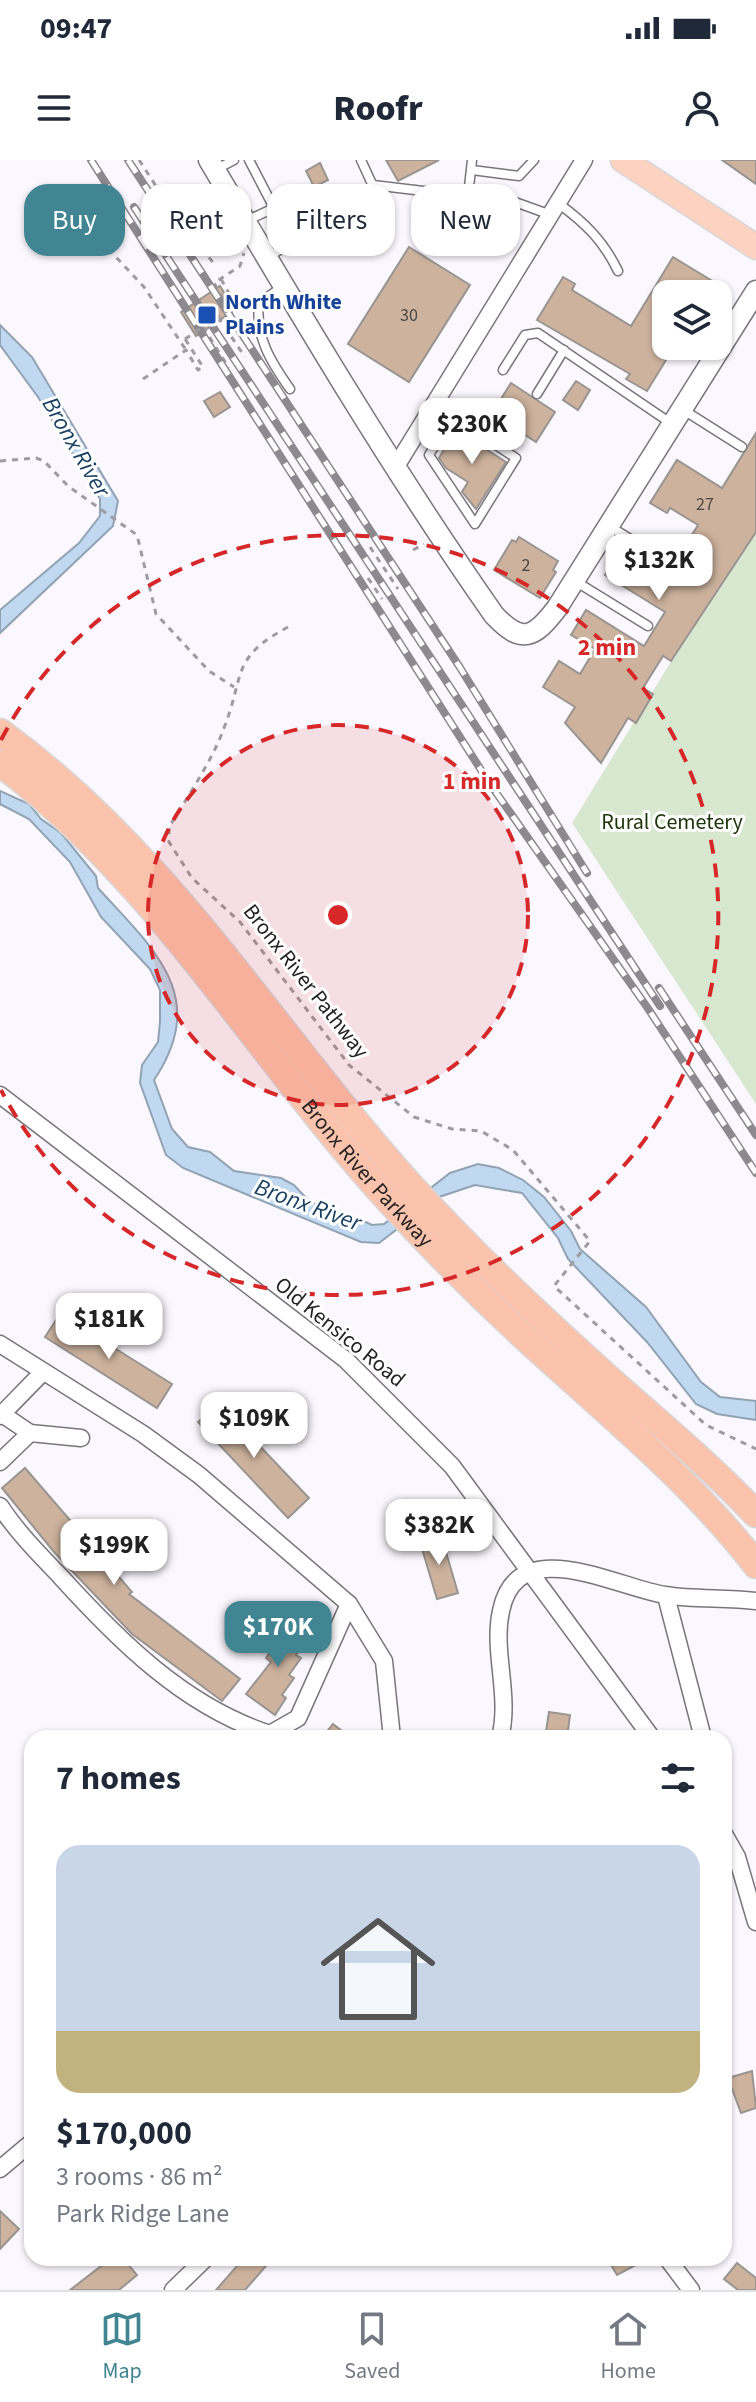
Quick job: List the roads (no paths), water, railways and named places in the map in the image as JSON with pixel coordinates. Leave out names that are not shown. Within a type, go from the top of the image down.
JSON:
[{"type":"highway","name":"Bronx River Parkway","points":[[0,732],[67,783],[150,865],[331,1092],[401,1195]]},
{"type":"highway","name":"Bronx River Parkway","points":[[0,763],[69,820],[150,904],[311,1109],[401,1195],[529,1342],[681,1479],[756,1565]]},
{"type":"highway","name":"Bronx River Parkway","points":[[428,1224],[538,1314],[756,1514]]},
{"type":"main road","points":[[623,160],[756,247]]},
{"type":"street","points":[[395,468],[584,160]]},
{"type":"street","points":[[212,165],[223,184]]},
{"type":"street","points":[[251,232],[395,468],[494,615],[512,632],[522,635],[531,635],[544,625],[574,581],[756,291]]},
{"type":"street","name":"Old Kensico Road","points":[[0,1095],[346,1360],[390,1400],[452,1466],[646,1730]]},
{"type":"street","points":[[0,1344],[143,1434],[199,1475],[349,1604],[384,1661],[391,1730]]},
{"type":"street","points":[[42,1373],[1,1415],[30,1433],[81,1438]]},
{"type":"street","points":[[0,1462],[30,1433]]},
{"type":"street","points":[[0,1506],[114,1635],[186,1692],[231,1721],[258,1730]]},
{"type":"street","points":[[501,1730],[505,1699],[501,1608],[511,1587],[530,1572],[557,1567],[666,1596],[756,1601]]},
{"type":"street","points":[[666,1596],[701,1730]]},
{"type":"street","points":[[277,1730],[298,1718],[349,1604]]},
{"type":"street","points":[[732,1848],[756,1922]]},
{"type":"street","points":[[0,2169],[24,2149]]},
{"type":"street","points":[[173,2290],[198,2266]]},
{"type":"street","points":[[673,2266],[691,2290]]},
{"type":"lane","points":[[212,165],[234,160]]},
{"type":"lane","points":[[249,160],[274,208],[251,218]]},
{"type":"lane","points":[[361,160],[373,184]]},
{"type":"lane","points":[[472,165],[519,176],[534,160]]},
{"type":"lane","points":[[520,203],[554,209],[589,226],[607,249],[618,271]]},
{"type":"lane","points":[[261,250],[267,247]]},
{"type":"lane","points":[[283,286],[259,303],[258,324],[267,352],[290,389]]},
{"type":"lane","points":[[503,370],[525,335],[532,332],[677,417],[742,447]]},
{"type":"lane","points":[[537,394],[564,350]]},
{"type":"lane","points":[[433,405],[452,417],[516,458],[475,524],[429,455],[452,417]]},
{"type":"lane","points":[[608,526],[666,561]]},
{"type":"lane","points":[[574,581],[648,626]]},
{"type":"water","name":"Bronx River","points":[[0,325],[32,357],[118,501],[113,526],[0,633],[0,610],[79,543],[100,516],[100,499],[38,397],[0,345]]},
{"type":"water","name":"Bronx River","points":[[0,791],[29,804],[41,819],[61,833],[96,876],[98,888],[138,931],[168,975],[176,998],[177,1023],[170,1050],[154,1080],[172,1129],[188,1147],[210,1152],[234,1171],[281,1178],[294,1185],[309,1201],[345,1218],[355,1217],[372,1225],[384,1224],[450,1173],[478,1164],[499,1168],[523,1180],[544,1197],[571,1231],[580,1249],[646,1307],[701,1382],[720,1397],[756,1401],[756,1420],[717,1414],[696,1404],[647,1342],[568,1259],[558,1238],[522,1193],[475,1185],[439,1197],[379,1243],[361,1242],[183,1168],[166,1155],[140,1083],[142,1065],[158,1042],[160,990],[150,969],[101,917],[70,862],[29,819],[0,804]]},
{"type":"railway","points":[[91,160],[490,784],[647,1007],[756,1173]]},
{"type":"railway","points":[[128,160],[459,666],[587,873]]},
{"type":"railway","points":[[134,207],[660,1006]]},
{"type":"railway","points":[[659,988],[756,1135]]},
{"type":"place","name":"North White Plains","points":[[207,315]]},
{"type":"park label","name":"Rural Cemetery","points":[[672,822]]}]
